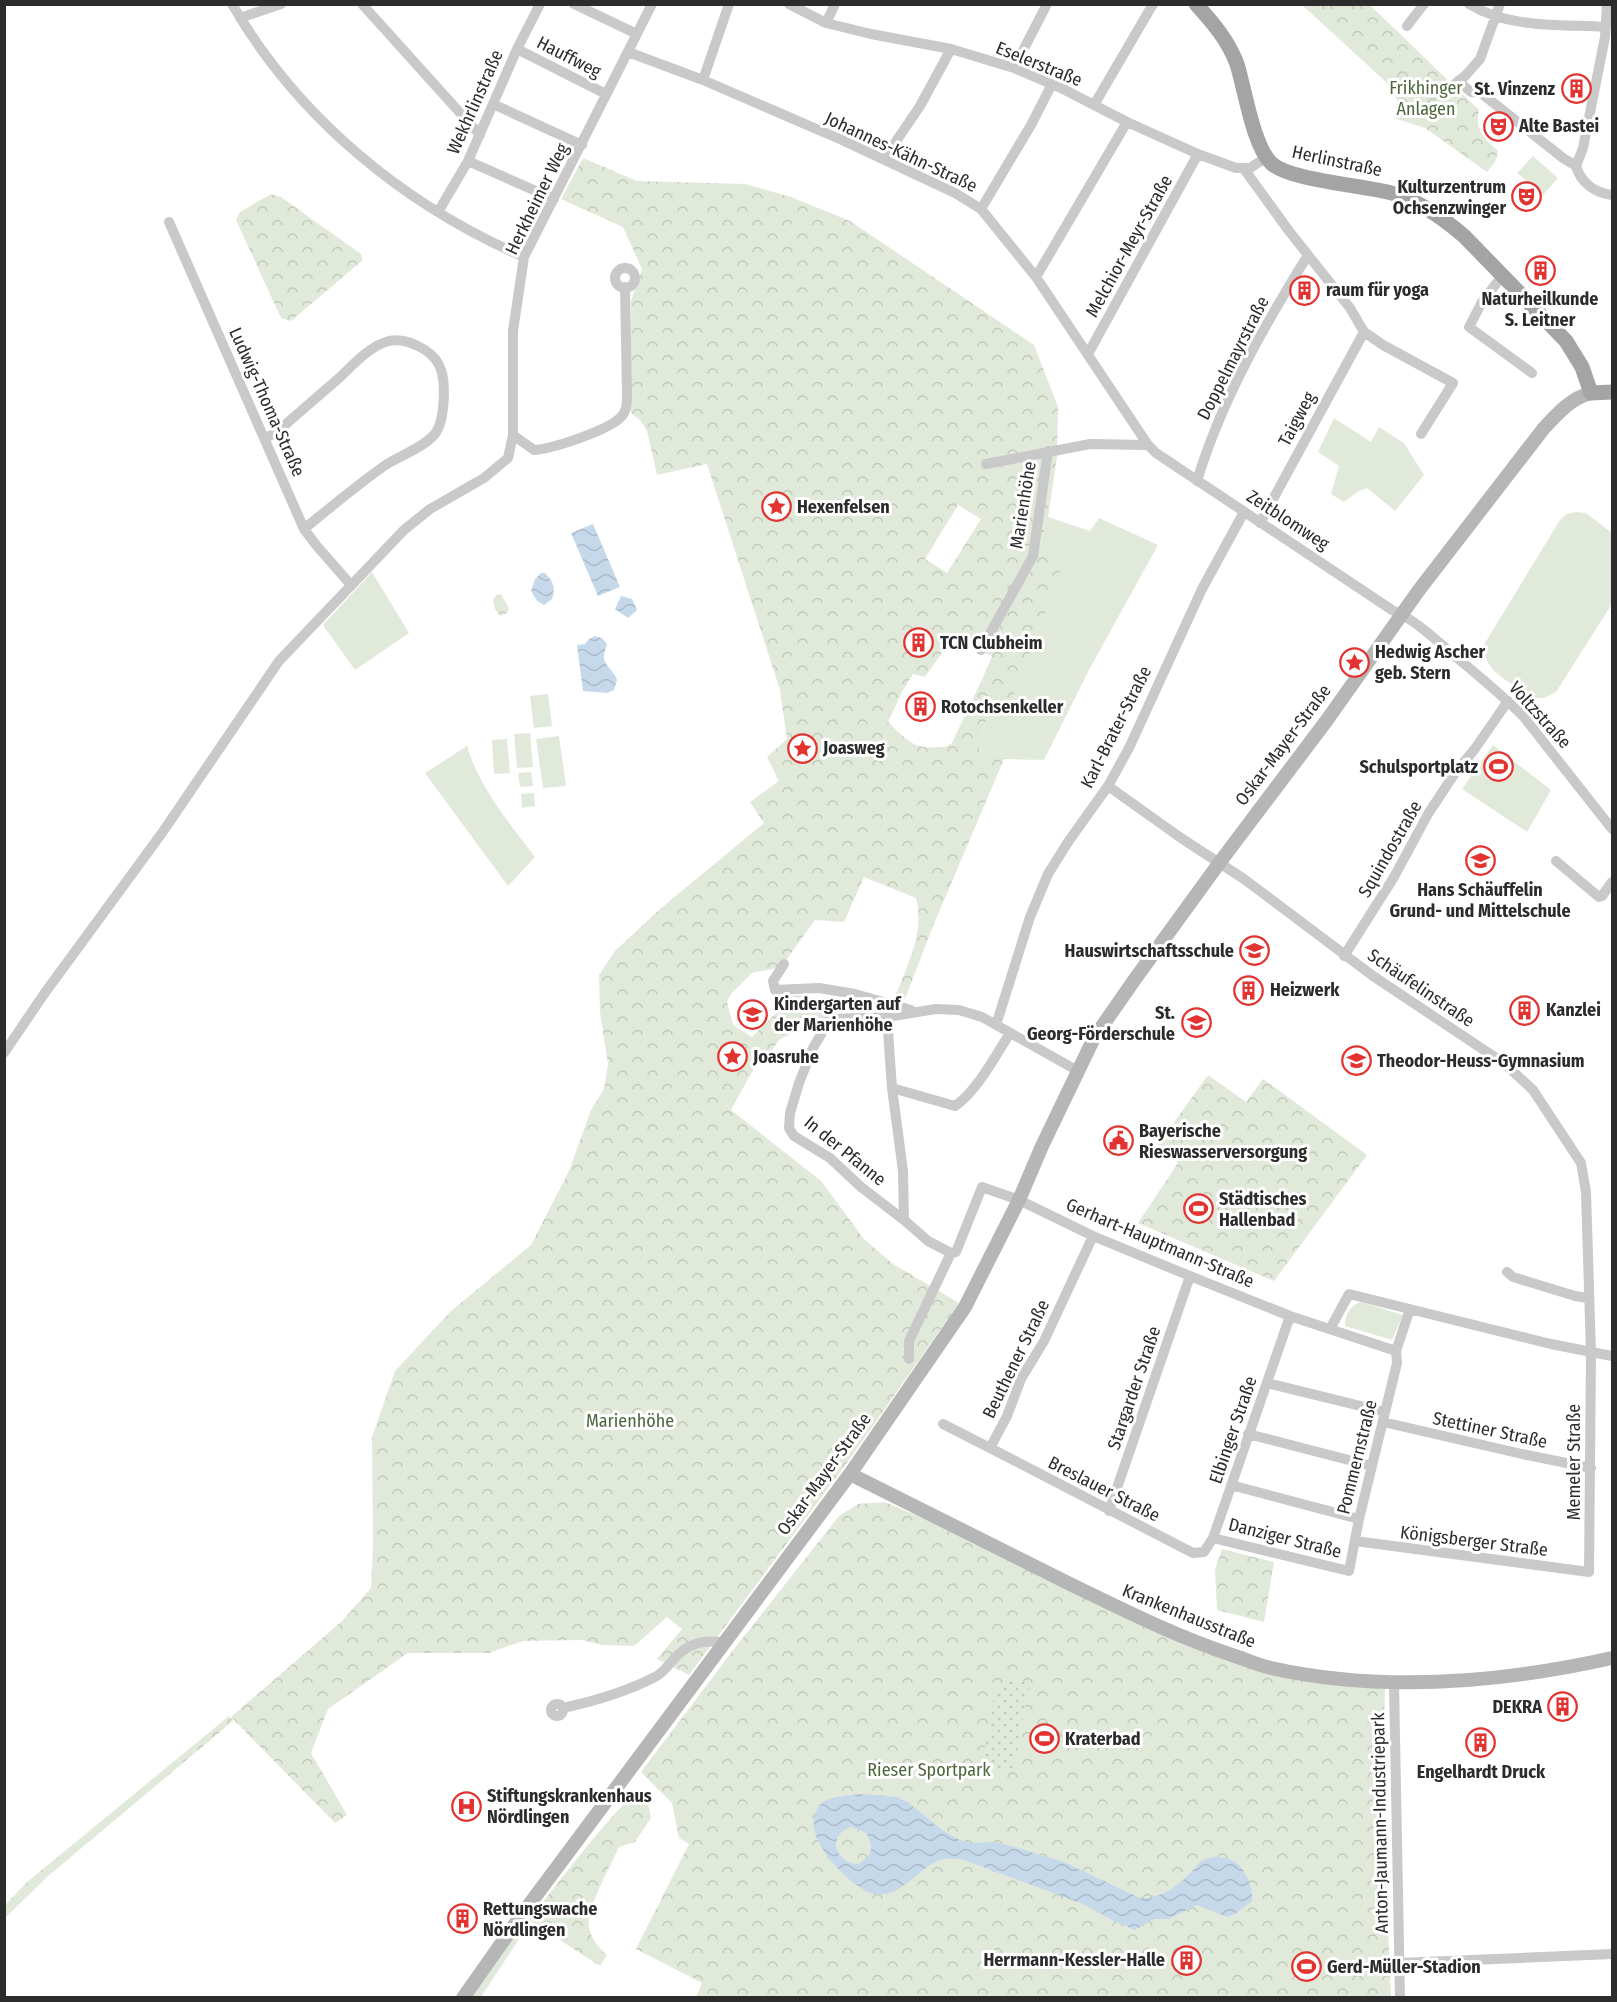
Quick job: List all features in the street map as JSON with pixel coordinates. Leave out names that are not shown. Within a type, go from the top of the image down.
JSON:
[{"type":"main road","name":"Herlinstraße","points":[[1196,4],[1226,40],[1236,63],[1259,143],[1275,166],[1289,173],[1384,191],[1418,202],[1446,221],[1464,236],[1566,341],[1580,362],[1591,393]]},
{"type":"main road","name":"Oskar-Mayer-Straße","points":[[464,1998],[520,1917],[850,1474],[965,1307],[1019,1200],[1094,1038],[1402,614],[1544,428],[1561,410],[1576,399],[1591,393],[1612,392]]},
{"type":"main road","name":"Krankenhausstraße","points":[[850,1474],[1132,1615],[1201,1645],[1268,1667],[1338,1680],[1394,1684],[1474,1680],[1612,1658]]},
{"type":"street","points":[[232,4],[262,53],[309,108],[375,169],[438,212],[489,241],[524,257]]},
{"type":"street","points":[[240,18],[281,4]]},
{"type":"street","points":[[362,4],[480,135]]},
{"type":"street","name":"Wekhrlinstraße","points":[[438,212],[468,161],[517,49],[540,4]]},
{"type":"street","points":[[574,4],[637,34]]},
{"type":"street","name":"Herkheimer Weg","points":[[4,1053],[44,994],[162,833],[279,661],[392,542],[430,509],[484,478],[508,458],[513,435],[513,331],[524,257],[652,4]]},
{"type":"street","points":[[703,80],[729,4]]},
{"type":"street","name":"Eselerstraße","points":[[789,4],[826,23],[951,49],[1014,68],[1198,154],[1245,169]]},
{"type":"street","points":[[826,23],[835,4]]},
{"type":"street","points":[[1014,68],[1047,4]]},
{"type":"street","points":[[1094,105],[1153,4]]},
{"type":"street","points":[[1407,26],[1424,4]]},
{"type":"street","points":[[1469,4],[1496,17],[1522,22],[1606,27]]},
{"type":"street","points":[[1500,4],[1480,58],[1466,76],[1456,83],[1471,92],[1480,93],[1576,166]]},
{"type":"street","points":[[1607,4],[1606,27],[1584,148],[1576,166],[1579,177],[1586,184],[1603,194],[1612,195]]},
{"type":"street","name":"Hauffweg","points":[[517,49],[606,94]]},
{"type":"street","points":[[884,159],[920,106],[951,49]]},
{"type":"street","name":"Johannes-Kähn-Straße","points":[[628,52],[703,80],[884,159],[955,193],[981,209],[1035,277],[1152,449]]},
{"type":"street","points":[[981,209],[1031,125],[1052,84]]},
{"type":"street","points":[[493,104],[582,145]]},
{"type":"street","points":[[1035,277],[1127,122]]},
{"type":"street","name":"Melchior-Meyr-Straße","points":[[1088,354],[1198,154]]},
{"type":"street","points":[[1267,157],[1245,169],[1350,309],[1364,332],[1383,345],[1453,383],[1421,434]]},
{"type":"street","points":[[468,161],[554,199]]},
{"type":"street","name":"Ludwig-Thoma-Straße","points":[[169,222],[304,529],[315,546],[351,585]]},
{"type":"street","name":"Doppelmayrstraße","points":[[1197,481],[1206,450],[1239,379],[1269,318],[1308,255]]},
{"type":"street","points":[[1502,276],[1482,302],[1469,327],[1532,373]]},
{"type":"street","points":[[513,435],[534,450],[547,449],[594,432],[622,416],[625,411],[627,394],[625,287]]},
{"type":"street","name":"Taigweg","points":[[1260,522],[1364,332]]},
{"type":"street","points":[[265,438],[276,433],[366,354],[382,343],[391,340],[408,342],[427,352],[439,363],[443,376],[442,414],[439,427],[433,436],[382,468],[304,529]]},
{"type":"street","points":[[1048,451],[1090,444],[1152,449]]},
{"type":"street","name":"Zeitblomweg","points":[[1152,449],[1392,610],[1402,614]]},
{"type":"street","name":"Marienhöhe","points":[[981,650],[1033,556],[1048,451],[987,464]]},
{"type":"street","name":"Karl-Brater-Straße","points":[[996,1025],[1030,917],[1048,874],[1108,786],[1129,748],[1202,589],[1244,512]]},
{"type":"street","name":"Voltzstraße","points":[[1402,614],[1427,632],[1508,701],[1553,752],[1612,829]]},
{"type":"street","name":"Squindostraße","points":[[1344,956],[1394,877],[1428,814],[1508,701]]},
{"type":"street","name":"Schäufelinstraße","points":[[1108,786],[1181,838],[1220,862],[1344,956],[1501,1061],[1533,1090],[1581,1163],[1584,1174],[1591,1353]]},
{"type":"street","points":[[1556,861],[1599,897],[1612,882]]},
{"type":"street","points":[[784,964],[773,981],[775,990],[819,988],[855,994],[917,1012]]},
{"type":"street","name":"In der Pfanne","points":[[951,1253],[928,1241],[861,1187],[830,1158],[794,1136],[789,1128],[790,1113],[799,1083],[813,1048],[830,1019],[888,1017],[936,1009],[959,1010],[982,1017],[1078,1071]]},
{"type":"street","name":"In der Pfanne","points":[[888,1017],[892,1088],[903,1171],[904,1220]]},
{"type":"street","points":[[892,1088],[955,1106],[963,1101],[1010,1033]]},
{"type":"street","points":[[909,1359],[909,1341],[951,1253],[956,1252],[982,1187],[1019,1200]]},
{"type":"street","name":"Gerhart-Hauptmann-Straße","points":[[1019,1200],[1093,1236],[1190,1276],[1290,1316],[1396,1351]]},
{"type":"street","name":"Beuthener Straße","points":[[944,1424],[990,1448],[1007,1416],[1021,1379],[1044,1341],[1093,1236]]},
{"type":"street","points":[[1507,1272],[1513,1277],[1588,1298]]},
{"type":"street","name":"Stargarder Straße","points":[[1109,1511],[1190,1276]]},
{"type":"street","points":[[1330,1329],[1349,1294],[1591,1353],[1612,1356]]},
{"type":"street","name":"Pommernstraße","points":[[1349,1571],[1359,1519],[1397,1363],[1396,1351],[1414,1310]]},
{"type":"street","name":"Elbinger Straße","points":[[1204,1552],[1213,1538],[1290,1316]]},
{"type":"street","name":"Memeler Straße","points":[[1589,1572],[1591,1353]]},
{"type":"street","name":"Stettiner Straße","points":[[1268,1383],[1522,1454],[1591,1468]]},
{"type":"street","points":[[1248,1434],[1372,1466]]},
{"type":"street","name":"Breslauer Straße","points":[[990,1448],[1193,1553],[1204,1552]]},
{"type":"street","points":[[1231,1485],[1359,1519]]},
{"type":"street","name":"Danziger Straße","points":[[1213,1538],[1349,1571]]},
{"type":"street","name":"Königsberger Straße","points":[[1354,1541],[1589,1572]]},
{"type":"street","points":[[562,1708],[629,1690],[659,1675],[674,1658],[696,1642],[709,1640],[726,1642]]},
{"type":"street","name":"Anton-Jaumann-Industriepark","points":[[1394,1684],[1400,1998]]},
{"type":"street","points":[[1399,1963],[1612,1954]]},
{"type":"green space","name":"Frikhinger Anlagen","points":[[1302,5],[1370,5],[1479,110],[1479,128],[1498,151],[1495,162],[1487,172],[1425,128],[1394,118],[1397,99],[1385,81]]},
{"type":"green space","points":[[1533,156],[1558,178],[1543,195],[1517,173]]},
{"type":"green space","name":"Marienhöhe","points":[[583,158],[637,181],[745,184],[791,197],[850,221],[1034,345],[1058,407],[1057,457],[1048,517],[1041,544],[1067,554],[1011,701],[993,694],[979,750],[1043,760],[1004,759],[931,931],[905,999],[895,997],[916,936],[918,911],[916,898],[864,877],[844,922],[815,920],[781,967],[752,973],[731,994],[727,1002],[733,1025],[752,1037],[794,995],[830,999],[824,1024],[805,1026],[779,1040],[769,1054],[754,1068],[731,1110],[821,1181],[864,1239],[893,1264],[959,1303],[849,1460],[689,1675],[657,1659],[682,1629],[667,1617],[634,1646],[602,1645],[582,1640],[523,1641],[489,1653],[408,1653],[328,1709],[311,1753],[347,1815],[335,1823],[231,1717],[341,1622],[371,1588],[372,1437],[395,1371],[451,1311],[531,1245],[569,1171],[591,1110],[604,1089],[608,1064],[600,1012],[599,975],[615,951],[660,909],[764,823],[750,802],[779,781],[767,757],[787,739],[780,690],[707,464],[657,475],[647,431],[640,420],[631,413],[631,301],[642,269],[623,227],[561,199]],"holes":[[[958,505],[981,519],[947,573],[925,559]],[[953,637],[992,656],[952,743],[942,747],[922,747],[910,742],[888,722],[913,674],[925,677]]]},
{"type":"green space","points":[[271,194],[281,197],[361,254],[363,260],[291,321],[281,318],[236,220],[240,212]]},
{"type":"green space","points":[[1334,418],[1371,442],[1379,427],[1404,443],[1424,475],[1395,511],[1367,488],[1344,502],[1331,494],[1339,466],[1318,452]]},
{"type":"green space","points":[[1586,513],[1612,533],[1612,604],[1556,692],[1544,698],[1535,698],[1493,669],[1487,662],[1485,643],[1560,520],[1567,514]]},
{"type":"green space","points":[[1048,517],[1090,531],[1099,518],[1158,545],[1090,668],[1044,760],[979,750],[993,694],[1011,700],[1066,555],[1041,544]]},
{"type":"green space","points":[[372,572],[409,633],[355,670],[323,625]]},
{"type":"green space","points":[[501,594],[509,609],[507,613],[500,616],[493,600],[496,595]]},
{"type":"green space","points":[[548,694],[552,726],[534,728],[530,696]]},
{"type":"green space","points":[[530,733],[533,767],[517,768],[514,734]]},
{"type":"green space","points":[[559,736],[566,786],[543,788],[536,739]]},
{"type":"green space","points":[[507,739],[510,773],[494,774],[492,740]]},
{"type":"green space","name":"Schulsportplatz","points":[[1493,745],[1551,790],[1527,832],[1462,789]]},
{"type":"green space","points":[[467,746],[487,790],[535,857],[508,886],[425,773]]},
{"type":"green space","points":[[531,772],[533,786],[520,787],[518,773]]},
{"type":"green space","points":[[534,793],[535,806],[522,808],[521,794]]},
{"type":"green space","points":[[1208,1075],[1246,1102],[1263,1079],[1367,1155],[1274,1281],[1138,1223],[1178,1163],[1157,1146]]},
{"type":"green space","points":[[1361,1302],[1403,1315],[1392,1340],[1345,1326],[1349,1311]]},
{"type":"green space","name":"Rieser Sportpark","points":[[885,1502],[1267,1666],[1385,1683],[1383,1803],[1391,1997],[696,1997],[702,1983],[636,1949],[689,1844],[679,1838],[672,1803],[641,1772],[839,1516],[858,1504]]},
{"type":"green space","points":[[1222,1549],[1274,1562],[1264,1622],[1217,1610],[1215,1570]]},
{"type":"green space","points":[[1007,1676],[1030,1683],[1012,1770],[982,1765],[994,1697]]},
{"type":"green space","points":[[229,1716],[233,1721],[47,1877],[5,1918],[5,1905],[26,1883]]},
{"type":"green space","points":[[637,1794],[648,1804],[651,1818],[635,1842],[619,1847],[591,1909],[589,1927],[598,1946],[607,1955],[600,1966],[529,1920],[600,1831],[628,1800]]},
{"type":"green space","points":[[522,1925],[521,1936],[481,1997],[470,1998]]},
{"type":"water","points":[[593,524],[620,587],[598,596],[571,533]]},
{"type":"water","points":[[541,573],[548,576],[554,588],[552,599],[544,605],[537,601],[531,591],[535,579]]},
{"type":"water","points":[[621,596],[632,599],[637,610],[628,618],[615,609]]},
{"type":"water","points":[[595,636],[602,638],[607,644],[604,659],[617,680],[614,690],[607,693],[583,691],[577,645],[585,644]]},
{"type":"water","points":[[864,1794],[897,1797],[909,1803],[942,1830],[958,1839],[970,1843],[996,1842],[1064,1862],[1140,1898],[1154,1897],[1167,1892],[1179,1884],[1202,1861],[1213,1857],[1230,1859],[1243,1870],[1247,1877],[1252,1892],[1252,1901],[1227,1917],[1197,1905],[1169,1919],[1154,1919],[1135,1930],[1083,1904],[967,1861],[951,1858],[931,1864],[897,1890],[878,1894],[868,1892],[847,1878],[836,1867],[826,1855],[814,1829],[814,1816],[824,1802],[835,1797]],"holes":[[[852,1827],[866,1833],[871,1846],[867,1858],[858,1864],[844,1859],[839,1854],[836,1842],[844,1831]]]},
{"type":"place","name":"St. Vinzenz","points":[[1576,89]]},
{"type":"place","name":"Alte Bastei","points":[[1498,126]]},
{"type":"place","name":"Kulturzentrum Ochsenzwinger","points":[[1527,197]]},
{"type":"place","name":"Naturheilkunde S. Leitner","points":[[1540,270]]},
{"type":"place","name":"raum für yoga","points":[[1305,290]]},
{"type":"place","name":"Hexenfelsen","points":[[776,507]]},
{"type":"place","name":"TCN Clubheim","points":[[919,643]]},
{"type":"place","name":"Hedwig Ascher geb. Stern","points":[[1354,662]]},
{"type":"place","name":"Rotochsenkeller","points":[[920,707]]},
{"type":"place","name":"Joasweg","points":[[802,748]]},
{"type":"place","name":"Schulsportplatz","points":[[1499,767]]},
{"type":"place","name":"Hans Schäuffelin Grund- und Mittelschule","points":[[1480,861]]},
{"type":"place","name":"Hauswirtschaftsschule","points":[[1255,951]]},
{"type":"place","name":"Heizwerk","points":[[1249,990]]},
{"type":"place","name":"Kanzlei","points":[[1525,1010]]},
{"type":"place","name":"Kindergarten auf der Marienhöhe","points":[[753,1014]]},
{"type":"place","name":"St. Georg-Förderschule","points":[[1196,1023]]},
{"type":"place","name":"Joasruhe","points":[[732,1057]]},
{"type":"place","name":"Theodor-Heuss-Gymnasium","points":[[1356,1061]]},
{"type":"place","name":"Bayerische Rieswasserversorgung","points":[[1118,1141]]},
{"type":"place","name":"Städtisches Hallenbad","points":[[1198,1209]]},
{"type":"place","name":"DEKRA","points":[[1563,1707]]},
{"type":"place","name":"Kraterbad","points":[[1044,1739]]},
{"type":"place","name":"Engelhardt Druck","points":[[1481,1743]]},
{"type":"place","name":"Stiftungskrankenhaus Nördlingen","points":[[466,1806]]},
{"type":"place","name":"Rettungswache Nördlingen","points":[[462,1919]]},
{"type":"place","name":"Herrmann-Kessler-Halle","points":[[1186,1960]]},
{"type":"place","name":"Gerd-Müller-Stadion","points":[[1306,1967]]}]
